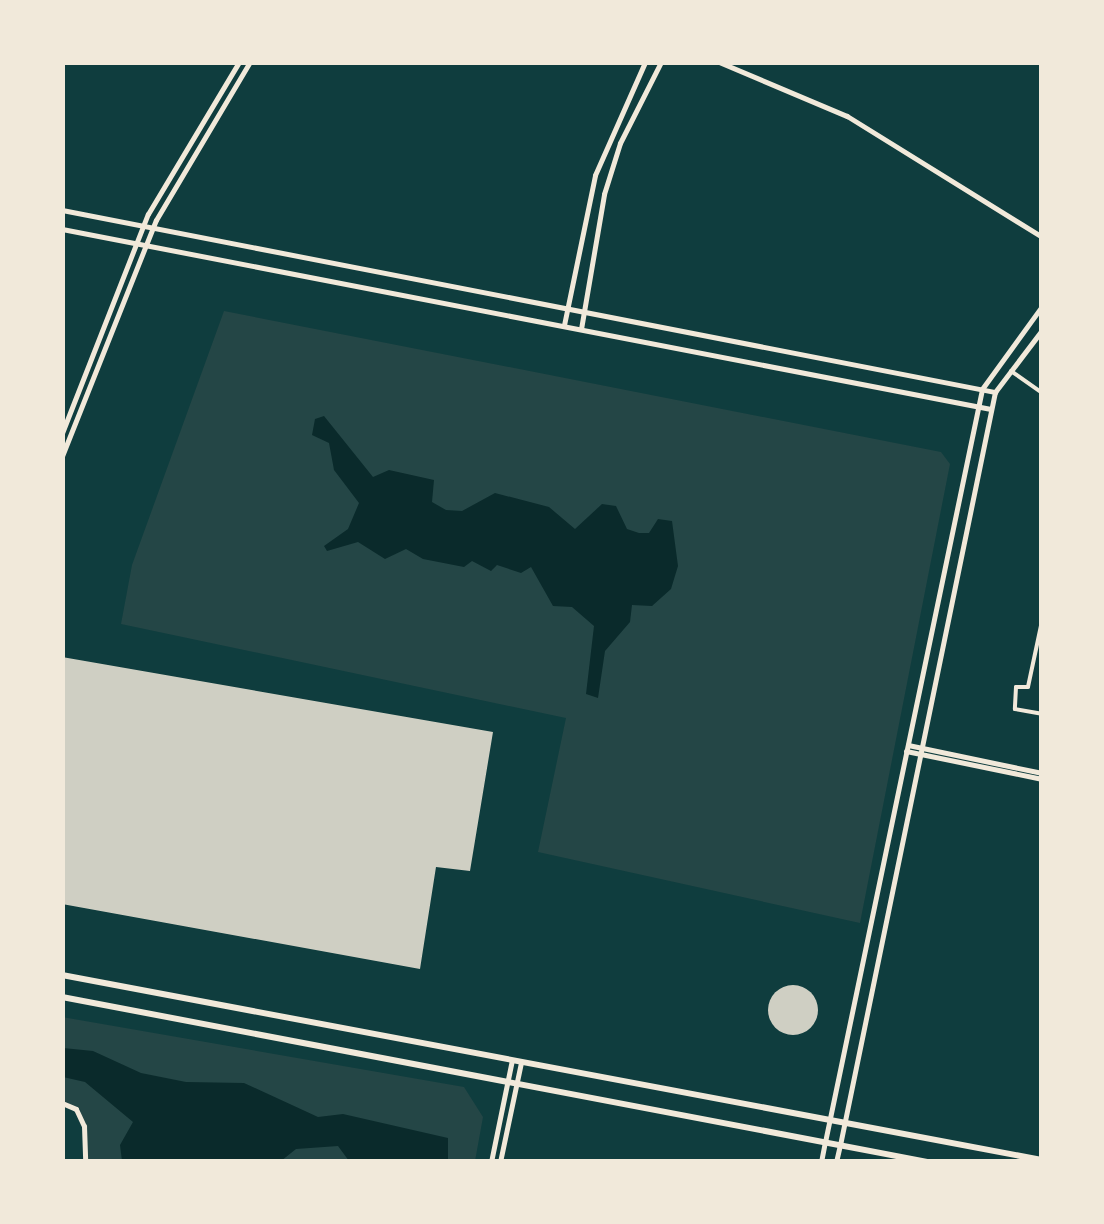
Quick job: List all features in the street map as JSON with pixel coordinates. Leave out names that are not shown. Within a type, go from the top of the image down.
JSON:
[{"type":"main road","points":[[62,433],[143,226],[239,62]]},
{"type":"main road","points":[[62,456],[153,228],[250,62]]},
{"type":"main road","points":[[564,326],[603,150],[645,62]]},
{"type":"main road","points":[[582,329],[608,180],[660,62]]},
{"type":"main road","points":[[719,62],[847,116],[1042,237]]},
{"type":"main road","points":[[62,210],[995,392]]},
{"type":"main road","points":[[62,229],[991,409]]},
{"type":"main road","points":[[821,1162],[982,389],[1042,306]]},
{"type":"main road","points":[[836,1162],[995,392],[1042,330]]},
{"type":"main road","points":[[907,748],[1042,776]]},
{"type":"main road","points":[[62,975],[1042,1160]]},
{"type":"main road","points":[[62,997],[928,1162]]},
{"type":"main road","points":[[500,1162],[516,1061]]},
{"type":"main road","points":[[490,1162],[512,1082]]},
{"type":"main road","points":[[62,1103],[76,1110],[84,1126],[85,1162]]},
{"type":"street","points":[[1011,372],[1042,393]]},
{"type":"street","points":[[1042,620],[1028,688],[1016,687],[1015,709],[1042,714]]},
{"type":"shaded area","points":[[224,311],[941,452],[950,464],[860,923],[538,852],[566,718],[121,624],[132,565]]},
{"type":"shaded area","points":[[324,416],[373,477],[389,470],[434,480],[432,502],[446,510],[462,511],[495,493],[549,507],[575,529],[602,504],[616,506],[627,529],[639,533],[649,533],[658,519],[672,521],[678,566],[671,589],[652,606],[632,605],[630,622],[605,651],[598,698],[586,694],[594,626],[572,607],[553,606],[531,567],[521,573],[497,565],[491,571],[472,561],[464,567],[423,559],[406,549],[385,559],[358,542],[327,551],[324,546],[348,529],[359,503],[334,470],[329,443],[312,435],[315,419]]},
{"type":"shaded area","points":[[62,1017],[464,1087],[483,1117],[475,1161],[87,1161],[80,1109],[63,1103]]},
{"type":"shaded area","points":[[63,1048],[93,1051],[141,1073],[186,1082],[244,1083],[318,1117],[343,1114],[448,1138],[448,1161],[349,1161],[338,1146],[296,1149],[281,1161],[122,1161],[120,1145],[133,1122],[85,1082],[63,1077]]},
{"type":"building","points":[[62,657],[493,732],[470,871],[436,867],[420,969],[62,904]]},
{"type":"building","points":[[793,985],[811,992],[818,1010],[811,1028],[793,1035],[775,1028],[768,1010],[775,992]]}]
